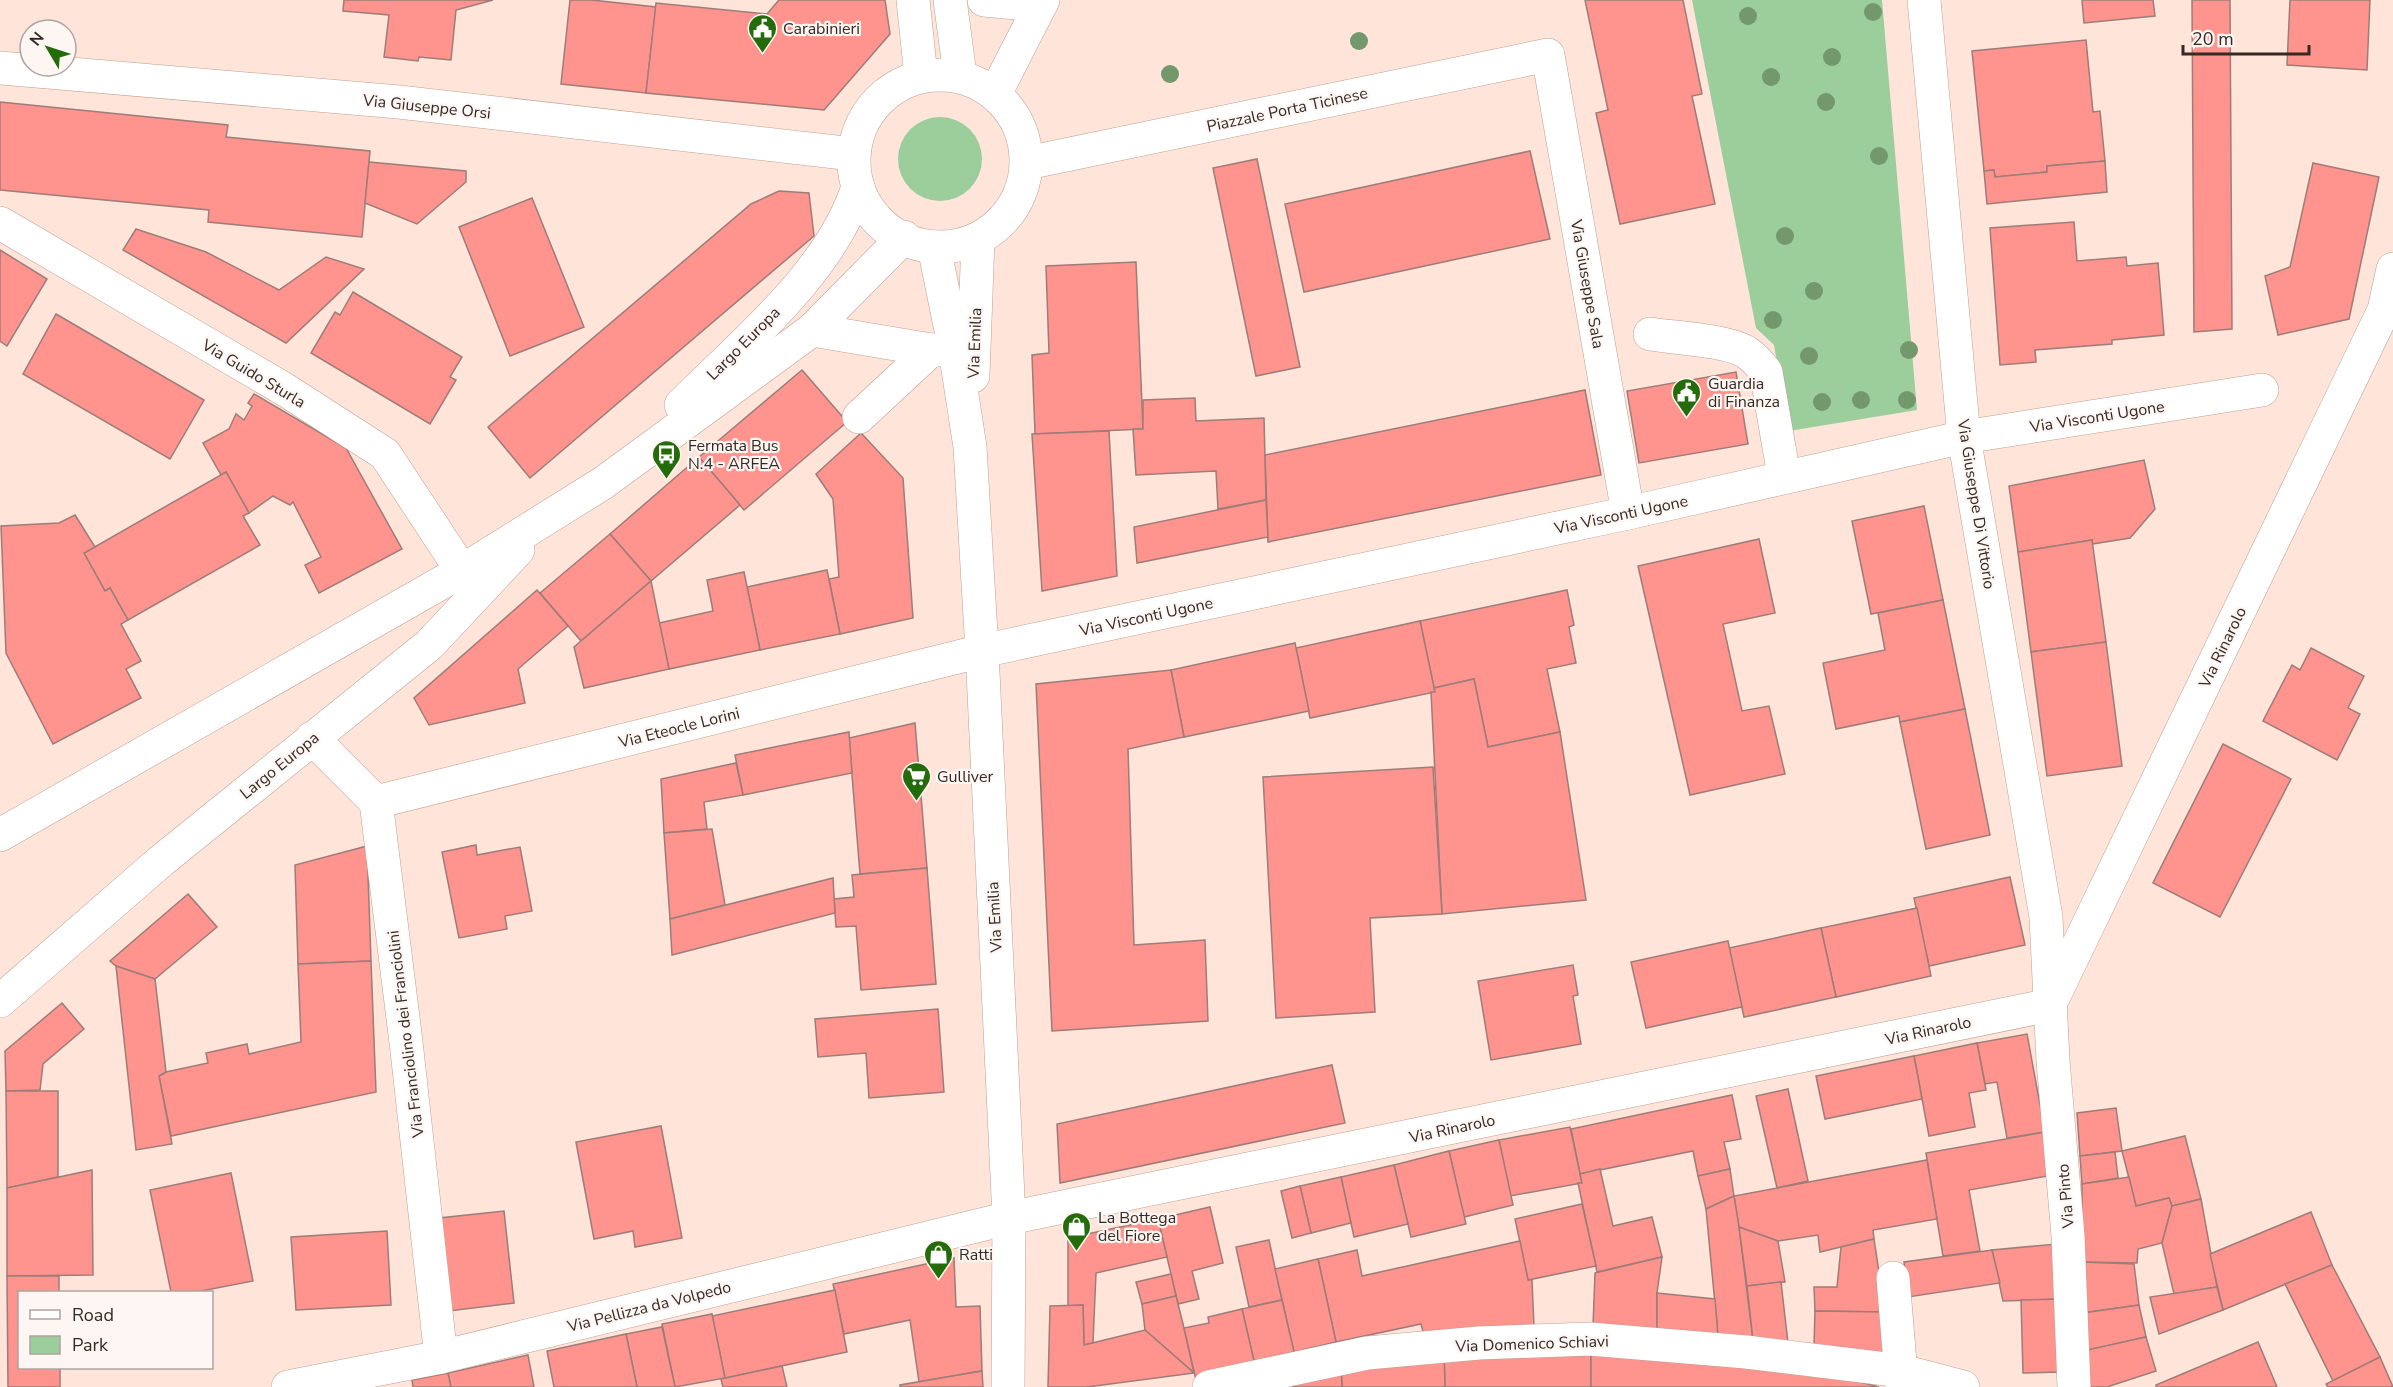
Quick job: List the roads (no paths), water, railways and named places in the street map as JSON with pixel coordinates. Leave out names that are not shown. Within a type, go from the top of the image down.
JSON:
[{"type":"street","points":[[913,0],[921,76]]},
{"type":"street","points":[[950,0],[960,75]]},
{"type":"street","points":[[984,0],[1017,3],[1042,1]]},
{"type":"street","name":"Via Giuseppe Di Vittorio","points":[[1924,0],[1964,436],[2046,917],[2050,1005]]},
{"type":"street","points":[[995,94],[1042,1]]},
{"type":"street","name":"Piazzale Porta Ticinese","points":[[1027,163],[1548,56]]},
{"type":"street","name":"Via Giuseppe Sala","points":[[1548,56],[1629,513]]},
{"type":"street","name":"Via Giuseppe Orsi","points":[[0,68],[399,102],[853,154]]},
{"type":"street","points":[[960,75],[995,94],[1012,113],[1023,136],[1027,163],[1022,192],[1007,217],[985,237],[963,244],[919,242],[878,223],[860,200],[853,154],[857,133],[872,107],[894,87],[921,76],[960,75]]},
{"type":"street","name":"Largo Europa","points":[[603,483],[794,292],[831,246],[850,211],[858,187]]},
{"type":"street","name":"Via Guido Sturla","points":[[0,223],[284,389],[385,454],[462,571]]},
{"type":"street","name":"Via Emilia","points":[[978,238],[970,447],[1009,1218],[1008,1387]]},
{"type":"street","name":"Largo Europa","points":[[0,835],[462,571],[603,483],[812,330],[919,242]]},
{"type":"street","name":"Via Emilia","points":[[919,242],[943,350],[970,447]]},
{"type":"street","name":"Via Rinarolo","points":[[1009,1218],[2050,1005],[2384,310],[2393,269]]},
{"type":"street","points":[[812,330],[943,350]]},
{"type":"street","points":[[1650,334],[1732,346],[1758,360],[1766,372],[1784,476]]},
{"type":"street","points":[[859,417],[943,350]]},
{"type":"street","name":"Via Visconti Ugone","points":[[982,651],[1629,513],[1964,436],[2262,390]]},
{"type":"street","name":"Largo Europa","points":[[0,1001],[161,861],[429,645],[548,518]]},
{"type":"street","name":"Via Eteocle Lorini","points":[[376,802],[982,651]]},
{"type":"street","points":[[312,738],[376,802]]},
{"type":"street","name":"Via Franciolino dei Franciolini","points":[[376,802],[406,1042],[441,1356]]},
{"type":"street","name":"Via Pinto","points":[[2050,1005],[2068,1236],[2074,1387]]},
{"type":"street","name":"Via Pellizza da Volpedo","points":[[288,1387],[441,1356],[1009,1218]]},
{"type":"street","points":[[1893,1278],[1902,1379]]},
{"type":"street","name":"Via Domenico Schiavi","points":[[1209,1387],[1367,1353],[1479,1343],[1590,1339],[1746,1352],[1902,1379],[1963,1387]]},
{"type":"place","name":"Carabinieri","points":[[762,54]]},
{"type":"place","name":"Guardia di Finanza","points":[[1687,418]]},
{"type":"place","name":"Fermata Bus N.4 - ARFEA","points":[[667,480]]},
{"type":"place","name":"Gulliver","points":[[916,802]]},
{"type":"place","name":"La Bottega del Fiore","points":[[1077,1252]]},
{"type":"place","name":"Ratti","points":[[938,1280]]}]
